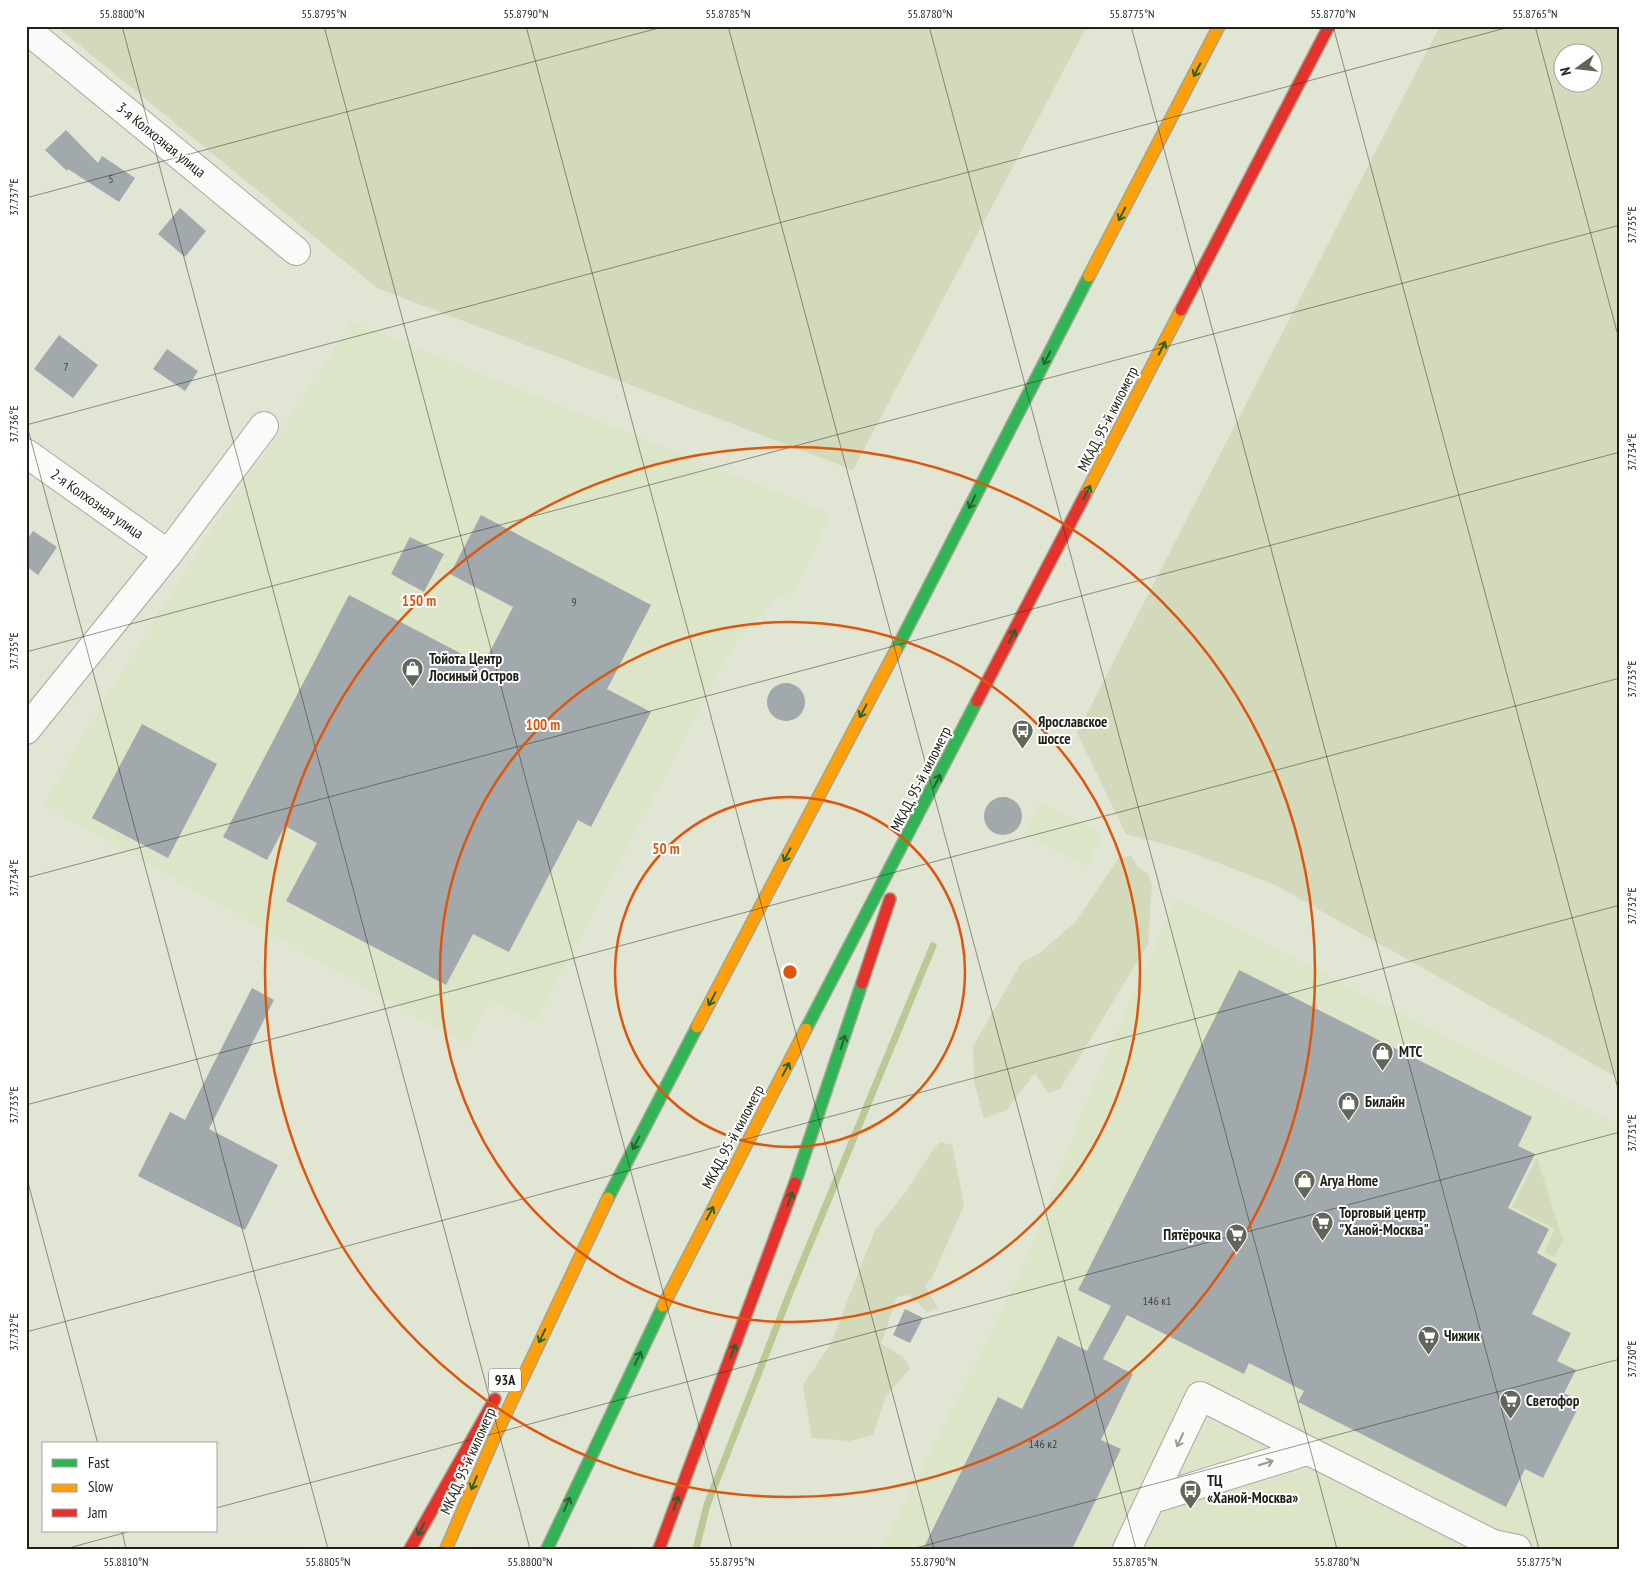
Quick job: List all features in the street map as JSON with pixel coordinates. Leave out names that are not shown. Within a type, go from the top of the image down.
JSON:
[{"type":"highway","name":"МКАД, 95-й километр","points":[[446,1549],[491,1445],[600,1212],[891,660],[1219,26]]},
{"type":"highway","name":"МКАД, 95-й километр","points":[[547,1549],[569,1499],[687,1257],[1329,26]]},
{"type":"highway","points":[[659,1549],[806,1154],[914,824]]},
{"type":"highway","points":[[527,1342],[600,1212]]},
{"type":"highway","name":"93A","points":[[410,1549],[502,1385]]},
{"type":"street","name":"3-я Колхозная улица","points":[[26,29],[296,251]]},
{"type":"street","points":[[26,730],[168,554],[264,426]]},
{"type":"street","name":"2-я Колхозная улица","points":[[26,453],[168,554]]},
{"type":"street","points":[[1127,1549],[1153,1499],[1200,1396],[1493,1544],[1516,1549]]},
{"type":"street","points":[[1153,1499],[1308,1451]]},
{"type":"shaded area","points":[[56,26],[1087,26],[853,470],[377,288]]},
{"type":"shaded area","points":[[1440,26],[1620,26],[1620,1079],[1275,885],[1182,849],[1126,834],[1077,733]]},
{"type":"shaded area","name":"Тойота Центр Лосиный Остров","points":[[352,322],[831,514],[790,600],[777,596],[733,647],[535,1023],[490,999],[467,1045],[44,805],[88,727],[220,517]]},
{"type":"shaded area","points":[[1040,802],[1103,834],[1087,867],[1023,835]]},
{"type":"shaded area","points":[[1131,856],[1137,866],[1147,873],[1152,884],[1148,944],[1060,1089],[1048,1093],[1035,1073],[1007,1110],[984,1118],[974,1083],[973,1046],[1022,962],[1040,953],[1076,921],[1119,858]]},
{"type":"shaded area","points":[[1176,898],[1620,1126],[1620,1549],[881,1549],[1021,1271],[1090,1093]]},
{"type":"shaded area","points":[[940,1142],[952,1145],[964,1205],[933,1276],[925,1286],[938,1308],[927,1312],[909,1295],[897,1297],[881,1344],[903,1357],[910,1368],[885,1398],[873,1435],[850,1441],[812,1438],[803,1385],[831,1343],[875,1230],[905,1193]]},
{"type":"shaded area","points":[[1537,1157],[1563,1241],[1554,1257],[1544,1252],[1555,1229],[1512,1207]]},
{"type":"building","points":[[66,130],[98,163],[102,156],[135,178],[119,202],[68,169],[67,171],[45,150]]},
{"type":"building","points":[[180,208],[206,231],[185,257],[158,234]]},
{"type":"building","points":[[59,335],[98,365],[73,398],[34,369]]},
{"type":"building","points":[[167,349],[198,371],[185,391],[153,369]]},
{"type":"building","points":[[481,515],[651,605],[607,689],[651,712],[591,827],[578,820],[509,952],[473,934],[446,985],[286,901],[317,843],[285,826],[267,860],[223,837],[349,595],[483,665],[513,607],[450,574]]},
{"type":"building","points":[[33,531],[57,547],[38,575],[26,566],[26,541]]},
{"type":"building","points":[[410,537],[444,554],[424,592],[391,574]]},
{"type":"building","points":[[786,683],[799,689],[805,702],[799,715],[786,721],[773,715],[767,702],[773,689]]},
{"type":"building","points":[[142,724],[217,764],[168,858],[92,818]]},
{"type":"building","points":[[1003,797],[1016,803],[1022,816],[1016,829],[1003,835],[990,829],[984,816],[990,803]]},
{"type":"building","name":"Торговый центр \"Ханой-Москва\"","points":[[1239,970],[1532,1117],[1518,1146],[1535,1154],[1508,1208],[1549,1229],[1537,1253],[1557,1264],[1532,1314],[1571,1333],[1557,1361],[1576,1370],[1564,1393],[1581,1402],[1543,1478],[1525,1469],[1506,1507],[1298,1402],[1304,1391],[1249,1363],[1244,1374],[1127,1315],[1103,1359],[1133,1374],[1101,1440],[1121,1449],[1072,1549],[923,1549],[998,1397],[1022,1409],[1058,1336],[1087,1351],[1111,1306],[1078,1290]]},
{"type":"building","points":[[252,988],[274,1000],[209,1129],[278,1165],[245,1230],[138,1176],[170,1112],[185,1120]]},
{"type":"building","points":[[905,1309],[923,1318],[910,1343],[893,1335]]},
{"type":"waterway","points":[[696,1549],[707,1505],[791,1290],[933,946]]},
{"type":"traffic: fast","points":[[896,650],[1089,276]]},
{"type":"traffic: fast","points":[[806,1029],[977,701]]},
{"type":"traffic: fast","points":[[795,1183],[862,983]]},
{"type":"traffic: fast","points":[[608,1198],[697,1027]]},
{"type":"traffic: fast","points":[[547,1549],[663,1306]]},
{"type":"traffic: slow","points":[[1089,276],[1219,26]]},
{"type":"traffic: slow","points":[[1085,495],[1181,310]]},
{"type":"traffic: slow","points":[[697,1027],[896,650]]},
{"type":"traffic: slow","points":[[663,1306],[806,1029]]},
{"type":"traffic: slow","points":[[446,1549],[491,1445],[608,1198]]},
{"type":"traffic: jam","points":[[1181,310],[1329,26]]},
{"type":"traffic: jam","points":[[977,701],[1085,495]]},
{"type":"traffic: jam","points":[[862,983],[890,899]]},
{"type":"traffic: jam","points":[[659,1549],[795,1183]]},
{"type":"traffic: jam","points":[[410,1549],[495,1399]]},
{"type":"place","name":"Тойота Центр Лосиный Остров","points":[[413,687]]},
{"type":"place","name":"Ярославское шоссе","points":[[1022,750]]},
{"type":"place","name":"МТС","points":[[1383,1071]]},
{"type":"place","name":"Билайн","points":[[1349,1121]]},
{"type":"place","name":"Arya Home","points":[[1304,1200]]},
{"type":"place","name":"Торговый центр \"Ханой-Москва\"","points":[[1323,1241]]},
{"type":"place","name":"Пятёрочка","points":[[1237,1254]]},
{"type":"place","name":"Чижик","points":[[1428,1355]]},
{"type":"place","name":"Светофор","points":[[1510,1420]]},
{"type":"place","name":"ТЦ «Ханой-Москва»","points":[[1191,1509]]}]
